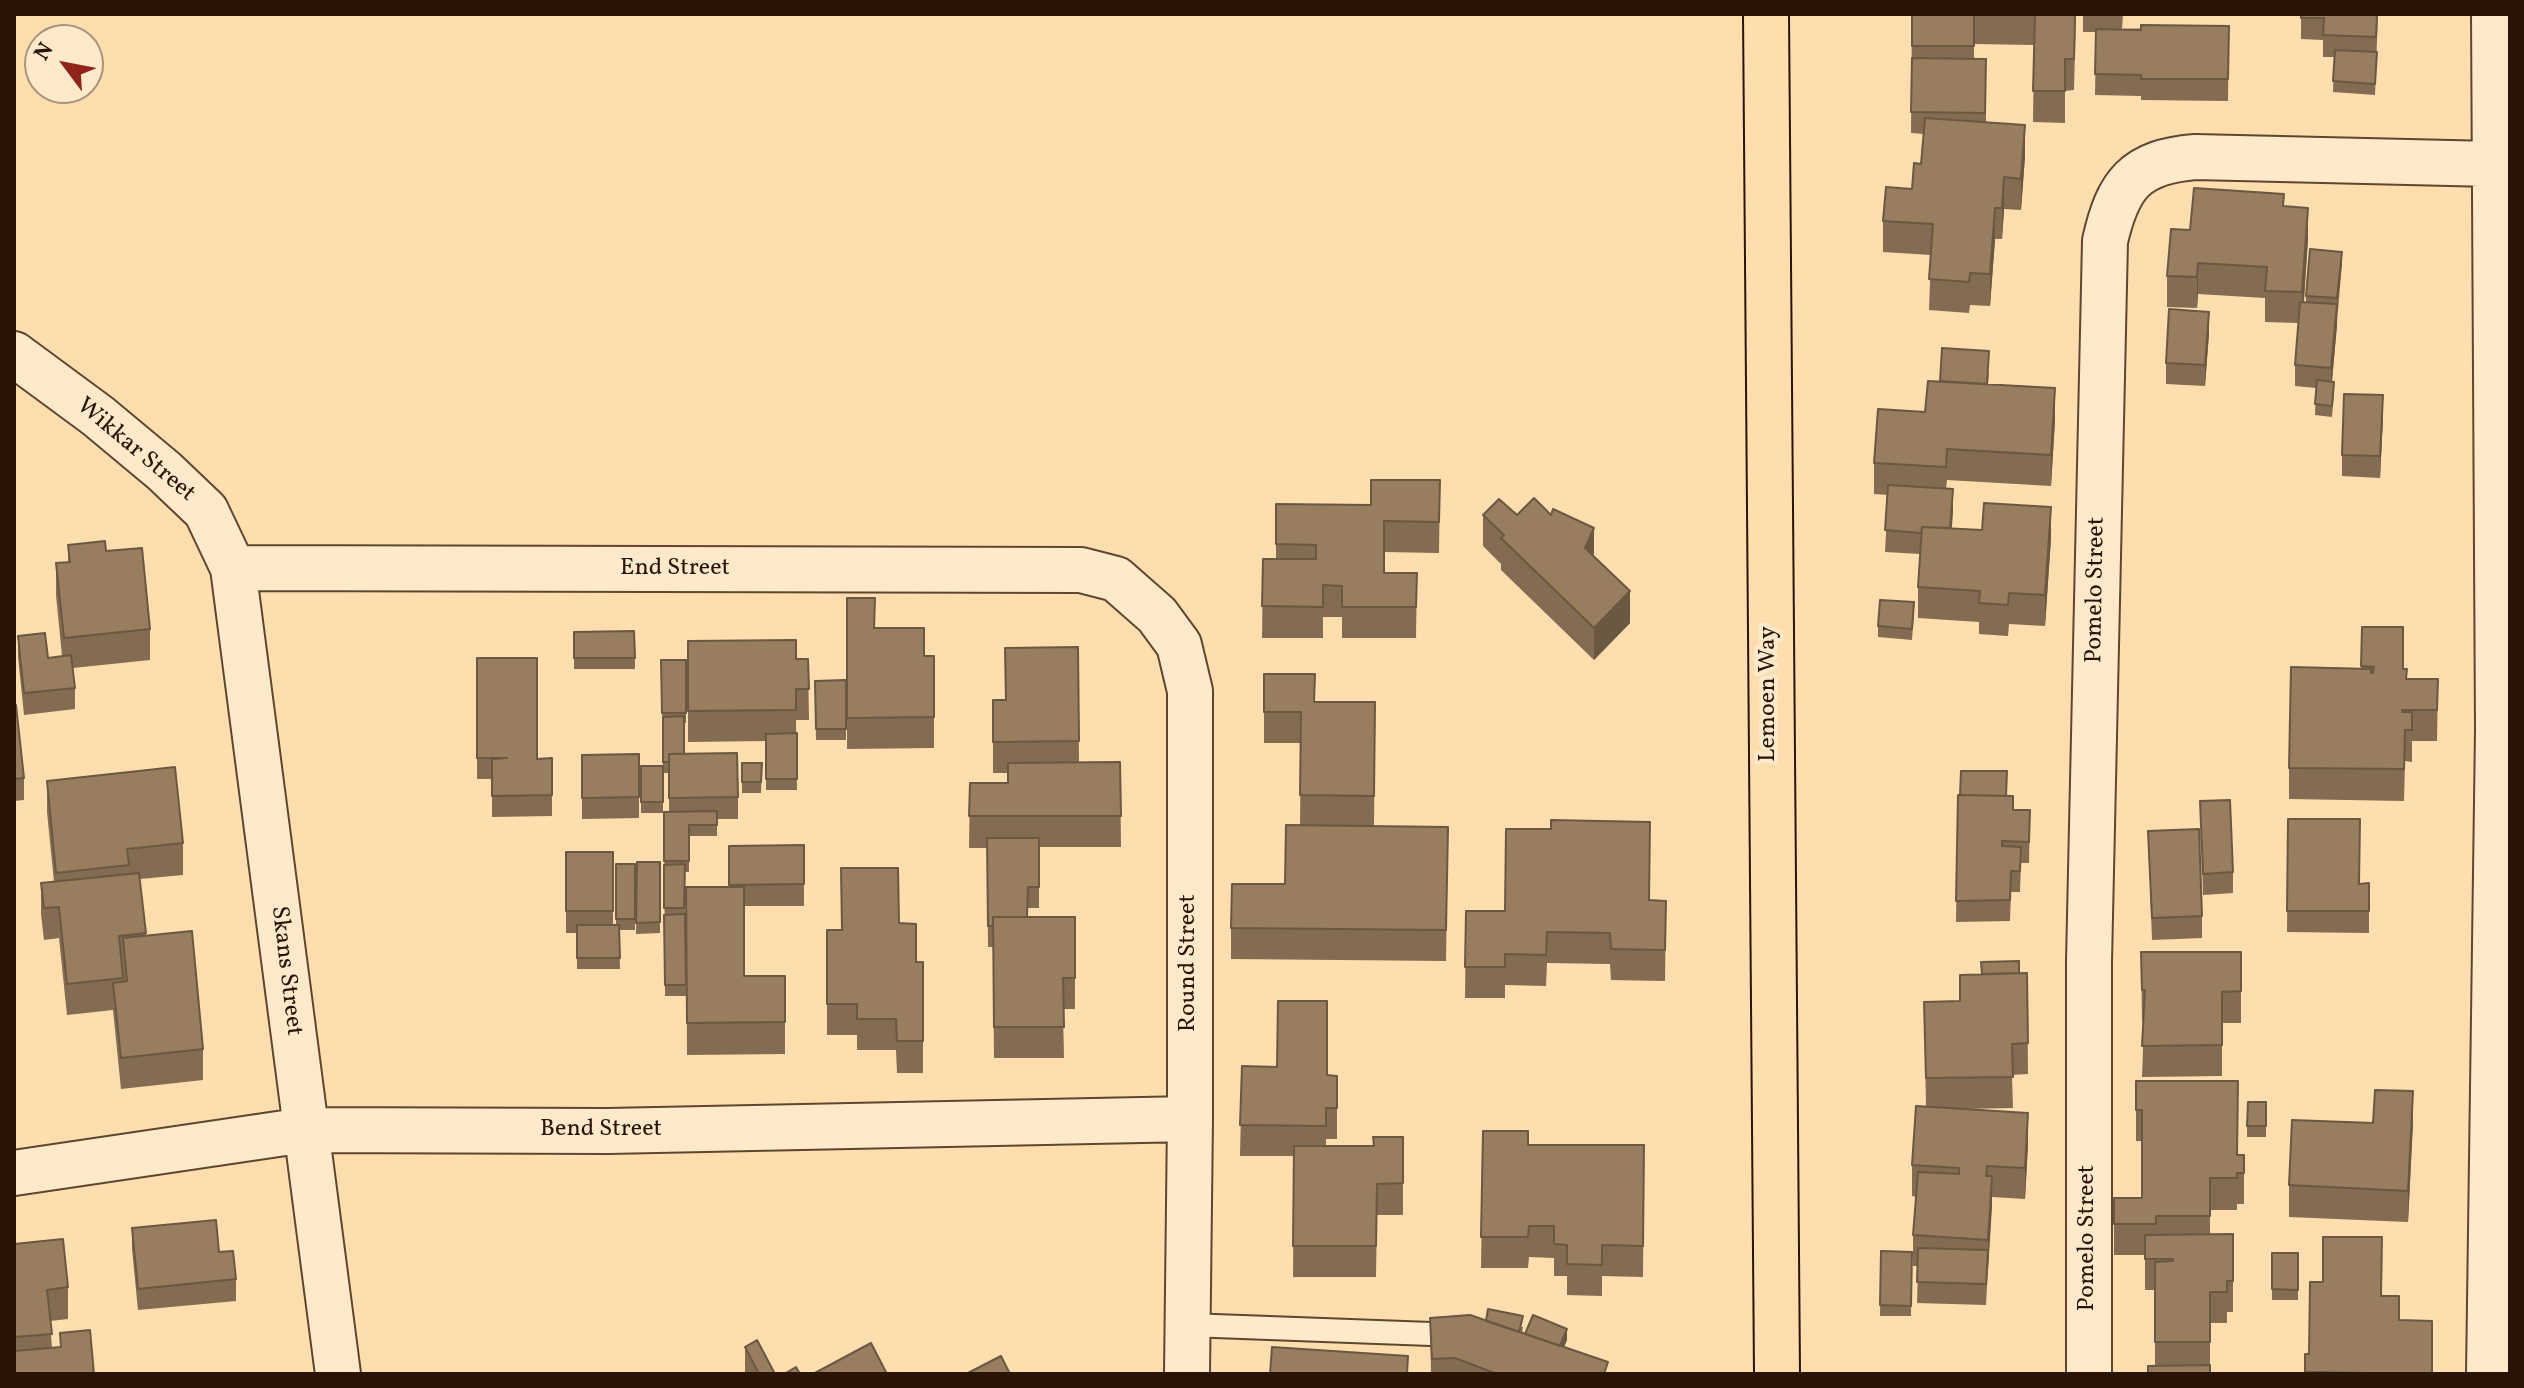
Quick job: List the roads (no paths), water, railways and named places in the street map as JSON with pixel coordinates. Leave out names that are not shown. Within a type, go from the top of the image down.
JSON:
[{"type":"highway","name":"Lemoen Way","points":[[1766,14],[1777,1374]]},
{"type":"street","points":[[2489,1374],[2498,730],[2499,183],[2494,14]]},
{"type":"street","name":"Pomelo Street","points":[[2089,1374],[2089,930],[2105,241],[2112,212],[2123,190],[2140,173],[2164,159],[2195,157],[2499,183]]},
{"type":"street","name":"Wikkar Street","points":[[14,354],[98,416],[206,511],[233,568]]},
{"type":"street","name":"End Street","points":[[233,568],[1081,570],[1116,579]]},
{"type":"street","name":"Skans Street","points":[[233,568],[338,1374]]},
{"type":"street","name":"Round Street","points":[[1116,579],[1157,615],[1179,645],[1190,691],[1187,1374]]},
{"type":"street","name":"Bend Street","points":[[14,1173],[305,1130],[624,1131],[1190,1119]]},
{"type":"lane","points":[[1188,1325],[1467,1335]]}]
